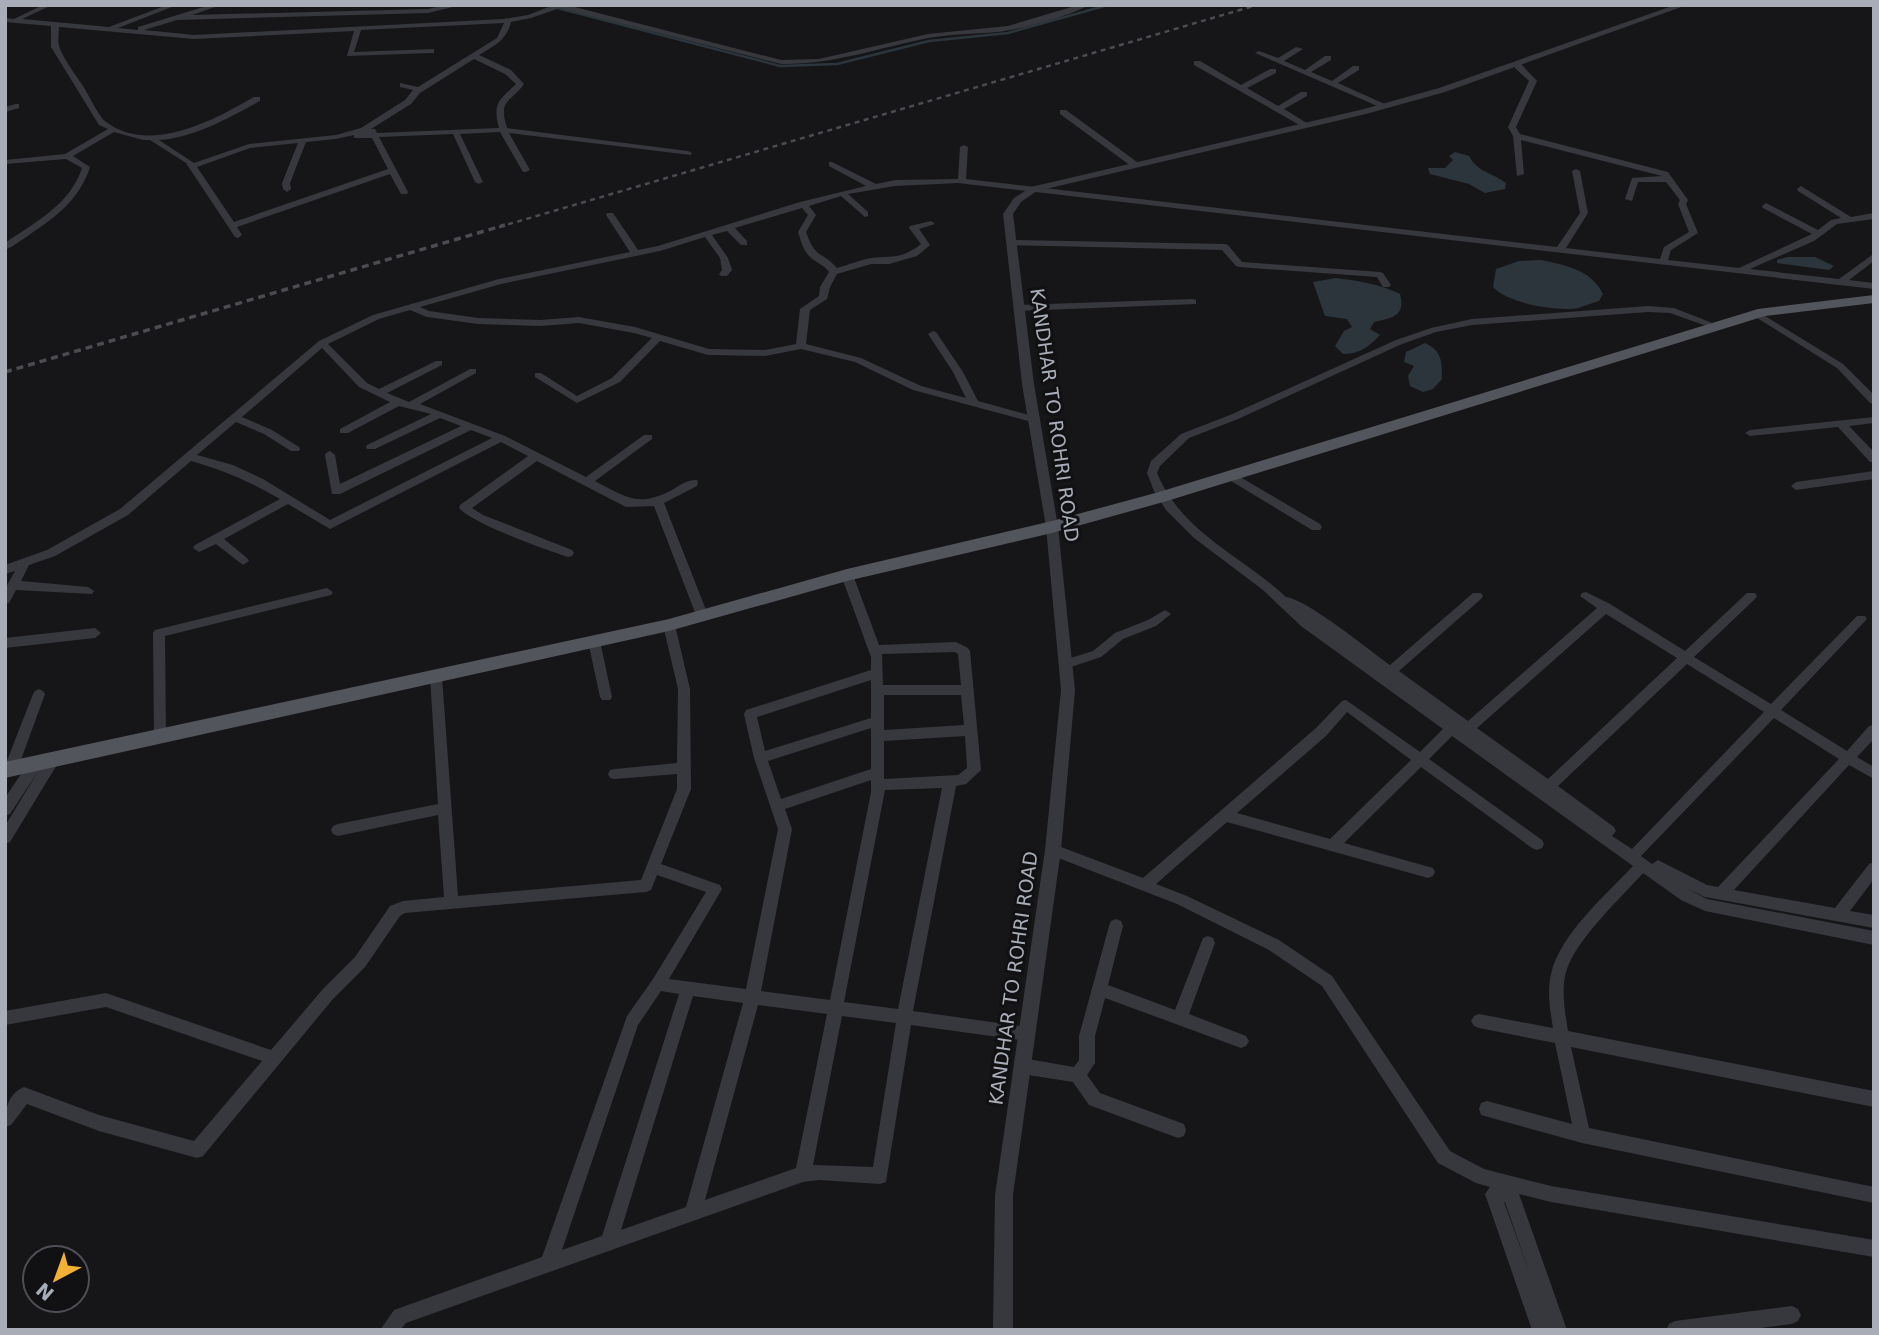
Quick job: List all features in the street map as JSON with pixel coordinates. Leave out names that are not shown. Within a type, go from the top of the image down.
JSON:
[{"type":"main road","points":[[8,769],[669,625],[848,575],[1052,527],[1162,497],[1757,314],[1874,299]]},
{"type":"street","points":[[9,20],[49,5]]},
{"type":"street","points":[[108,29],[174,5]]},
{"type":"street","points":[[134,31],[218,5]]},
{"type":"street","points":[[312,16],[317,5]]},
{"type":"street","points":[[175,18],[428,11],[458,5]]},
{"type":"street","points":[[9,20],[194,37],[508,20],[558,7],[781,62],[800,63],[850,57],[932,35],[1010,27],[1086,5]]},
{"type":"street","name":"KANDHAR TO ROHRI ROAD","points":[[1003,1330],[1004,1195],[1053,850],[1068,690],[1052,527],[1018,308],[1008,214],[1017,200],[1034,189],[1385,106],[1518,66],[1683,5]]},
{"type":"street","points":[[372,132],[420,90],[500,39],[508,20]]},
{"type":"street","points":[[55,24],[55,47],[69,74],[102,123],[113,129],[153,139],[172,138],[203,128],[257,99]]},
{"type":"street","points":[[358,29],[350,54],[431,51]]},
{"type":"street","points":[[1278,61],[1298,49]]},
{"type":"street","points":[[1259,53],[1385,106]]},
{"type":"street","points":[[474,56],[500,67],[520,84],[502,99],[502,130],[526,170]]},
{"type":"street","points":[[1306,72],[1328,58]]},
{"type":"street","points":[[1197,63],[1306,125]]},
{"type":"street","points":[[1518,66],[1533,81],[1511,127],[1517,136],[1520,174]]},
{"type":"street","points":[[1332,84],[1356,68]]},
{"type":"street","points":[[1241,88],[1273,71]]},
{"type":"street","points":[[403,85],[420,90]]},
{"type":"street","points":[[1278,109],[1304,94]]},
{"type":"street","points":[[5,110],[16,106]]},
{"type":"street","points":[[1063,111],[1134,164]]},
{"type":"street","points":[[5,162],[67,156],[113,129]]},
{"type":"street","points":[[192,166],[249,146],[372,132],[502,130],[688,153]]},
{"type":"street","points":[[372,132],[404,192]]},
{"type":"street","points":[[456,132],[479,183]]},
{"type":"street","points":[[1517,136],[1665,174],[1684,200],[1682,204],[1694,233],[1667,249],[1664,259]]},
{"type":"street","points":[[153,139],[189,161],[235,231],[391,171]]},
{"type":"street","points":[[287,188],[286,183],[303,141]]},
{"type":"street","points":[[962,182],[964,147]]},
{"type":"street","points":[[5,247],[35,228],[72,196],[86,167],[67,156]]},
{"type":"street","points":[[832,164],[875,187]]},
{"type":"street","points":[[1561,248],[1584,213],[1576,171]]},
{"type":"street","points":[[1629,199],[1635,180],[1667,179]]},
{"type":"street","points":[[5,570],[100,528],[124,512],[322,343],[376,317],[499,282],[635,253],[842,193],[895,183],[962,182],[1034,189],[1664,259],[1874,286]]},
{"type":"street","points":[[1801,190],[1848,219]]},
{"type":"street","points":[[842,193],[865,214]]},
{"type":"street","points":[[803,204],[812,215],[802,232],[806,245],[814,257],[831,265],[834,272]]},
{"type":"street","points":[[1766,206],[1819,233]]},
{"type":"street","points":[[610,215],[635,253]]},
{"type":"street","points":[[1742,269],[1819,233],[1834,222],[1874,216]]},
{"type":"street","points":[[801,346],[805,309],[824,296],[825,287],[834,272],[870,261],[881,263],[914,254],[926,245],[913,229],[931,224]]},
{"type":"street","points":[[728,226],[744,243]]},
{"type":"street","points":[[706,233],[724,258],[727,270],[724,274]]},
{"type":"street","points":[[1010,243],[1225,247],[1239,264],[1380,275],[1386,285]]},
{"type":"street","points":[[1842,281],[1872,258]]},
{"type":"street","points":[[1018,308],[1193,302]]},
{"type":"street","points":[[411,307],[427,314],[478,321],[540,323],[579,320],[658,337],[708,352],[765,354],[801,346],[858,360],[918,388],[1036,420]]},
{"type":"street","points":[[1715,326],[1671,310],[1648,309],[1472,321],[1434,330],[1399,342],[1185,436],[1155,464],[1152,473],[1162,497],[1193,532],[1276,594],[1305,623],[1386,675],[1460,731],[1640,858],[1686,896],[1705,905],[1874,938]]},
{"type":"street","points":[[1757,314],[1840,366],[1874,401]]},
{"type":"street","points":[[933,334],[958,372],[975,405]]},
{"type":"street","points":[[538,375],[577,400],[616,380],[658,337]]},
{"type":"street","points":[[322,343],[363,385],[398,402],[440,414],[501,438],[630,504],[658,502],[693,483]]},
{"type":"street","points":[[379,393],[439,363]]},
{"type":"street","points":[[411,405],[472,371]]},
{"type":"street","points":[[344,431],[398,402]]},
{"type":"street","points":[[372,447],[440,414]]},
{"type":"street","points":[[236,418],[268,432],[295,449]]},
{"type":"street","points":[[1750,433],[1874,420]]},
{"type":"street","points":[[1840,423],[1874,459]]},
{"type":"street","points":[[330,455],[336,491],[470,426]]},
{"type":"street","points":[[588,481],[648,437]]},
{"type":"street","points":[[190,457],[229,468],[289,499],[330,525],[501,438]]},
{"type":"street","points":[[536,457],[464,508],[479,518],[568,553]]},
{"type":"street","points":[[1230,475],[1316,527]]},
{"type":"street","points":[[1796,486],[1874,475]]},
{"type":"street","points":[[199,548],[289,499]]},
{"type":"street","points":[[658,502],[702,615]]},
{"type":"street","points":[[217,539],[243,561]]},
{"type":"street","points":[[5,600],[26,562]]},
{"type":"street","points":[[803,1174],[878,778],[878,673],[875,650],[848,575]]},
{"type":"street","points":[[13,585],[89,591]]},
{"type":"street","points":[[160,735],[159,633],[327,592]]},
{"type":"street","points":[[1386,675],[1477,596]]},
{"type":"street","points":[[1586,596],[1874,774]]},
{"type":"street","points":[[1545,790],[1751,596]]},
{"type":"street","points":[[1334,844],[1420,759],[1460,731],[1606,607]]},
{"type":"street","points":[[1065,664],[1097,654],[1119,636],[1152,623],[1165,614]]},
{"type":"street","points":[[1582,1135],[1554,994],[1560,968],[1579,938],[1640,858],[1773,711],[1861,619]]},
{"type":"street","points":[[5,1119],[24,1095],[99,1122],[197,1150],[328,994],[352,972],[395,911],[403,907],[451,902],[646,886],[684,789],[684,689],[669,625]]},
{"type":"street","points":[[5,643],[95,633]]},
{"type":"street","points":[[594,641],[606,697]]},
{"type":"street","points":[[779,805],[878,778],[950,782],[961,780],[974,770],[964,651],[875,650]]},
{"type":"street","points":[[694,1213],[752,998],[785,830],[779,805],[760,758],[750,714],[878,673]]},
{"type":"street","points":[[436,677],[451,902]]},
{"type":"street","points":[[878,690],[967,690]]},
{"type":"street","points":[[8,769],[39,694]]},
{"type":"street","points":[[1145,885],[1311,740],[1346,705],[1537,844]]},
{"type":"street","points":[[760,758],[878,728],[970,730]]},
{"type":"street","points":[[1721,894],[1874,730]]},
{"type":"street","points":[[5,838],[53,759]]},
{"type":"street","points":[[5,810],[36,763]]},
{"type":"street","points":[[615,774],[684,768]]},
{"type":"street","points":[[389,1330],[400,1316],[803,1174],[819,1172],[880,1176],[904,1019],[950,782]]},
{"type":"street","points":[[338,830],[446,808]]},
{"type":"street","points":[[1224,815],[1428,872]]},
{"type":"street","points":[[1053,850],[1145,885],[1274,944],[1327,981],[1444,1157],[1482,1177],[1551,1194],[1874,1250]]},
{"type":"street","points":[[1640,858],[1691,887],[1874,922]]},
{"type":"street","points":[[549,1263],[632,1021],[658,984],[715,889],[654,868]]},
{"type":"street","points":[[1838,916],[1874,868]]},
{"type":"street","points":[[1077,1075],[1087,1063],[1087,1036],[1116,926]]},
{"type":"street","points":[[1180,1017],[1208,943]]},
{"type":"street","points":[[658,984],[1027,1034]]},
{"type":"street","points":[[609,1242],[688,988]]},
{"type":"street","points":[[1100,989],[1241,1041]]},
{"type":"street","points":[[5,1018],[106,1000],[274,1058]]},
{"type":"street","points":[[1479,1021],[1874,1099]]},
{"type":"street","points":[[1022,1066],[1077,1075],[1095,1099],[1178,1130]]},
{"type":"street","points":[[1487,1109],[1582,1135],[1874,1195]]},
{"type":"street","points":[[1541,1330],[1493,1194],[1510,1193],[1558,1330]]},
{"type":"street","points":[[1675,1330],[1792,1315]]},
{"type":"shaded area","points":[[1455,152],[1469,156],[1481,169],[1506,183],[1505,189],[1485,193],[1469,184],[1430,174],[1428,168],[1445,168],[1453,160],[1449,156]]},
{"type":"shaded area","points":[[1787,257],[1815,257],[1834,266],[1829,270],[1777,263],[1777,260]]},
{"type":"shaded area","points":[[1541,260],[1585,274],[1603,294],[1599,301],[1578,308],[1546,307],[1509,298],[1493,287],[1496,269],[1519,261]]},
{"type":"shaded area","points":[[1336,278],[1369,283],[1400,294],[1401,307],[1396,315],[1374,322],[1370,329],[1380,335],[1368,346],[1354,353],[1343,354],[1335,346],[1344,331],[1352,327],[1347,319],[1325,316],[1313,282]]},
{"type":"shaded area","points":[[1425,343],[1435,349],[1440,357],[1442,379],[1433,389],[1423,392],[1410,386],[1408,376],[1414,366],[1404,362],[1406,352]]},
{"type":"waterway","points":[[546,5],[780,66],[837,64],[929,41],[1008,33],[1108,5]]},
{"type":"railway","points":[[499,227],[1257,5]]},
{"type":"railway","points":[[5,372],[505,225]]}]
